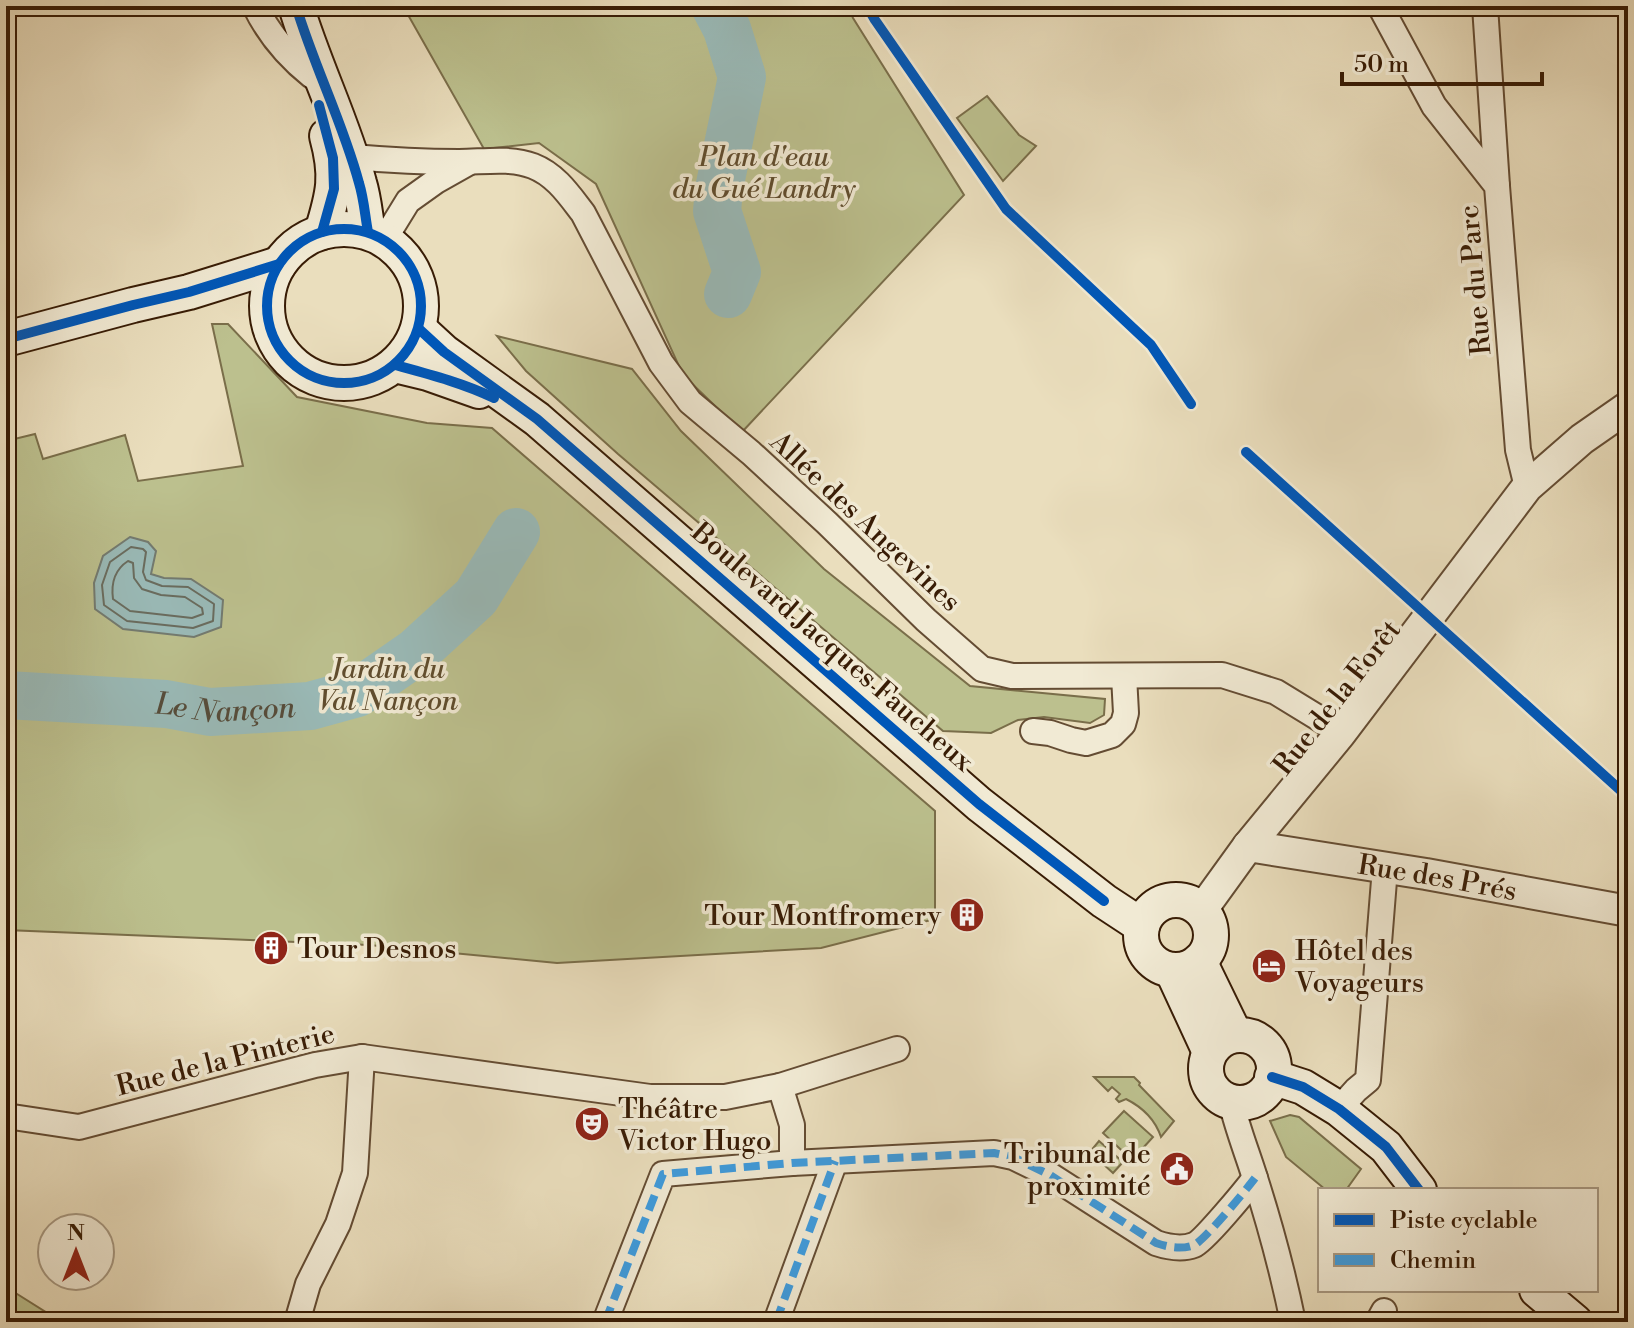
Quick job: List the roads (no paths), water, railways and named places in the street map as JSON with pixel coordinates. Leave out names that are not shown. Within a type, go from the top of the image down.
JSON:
[{"type":"main road","points":[[296,6],[333,158],[334,189],[322,232]]},
{"type":"main road","points":[[310,61],[352,157],[376,236]]},
{"type":"main road","points":[[345,229],[376,236],[404,256],[417,278],[422,303],[419,329],[409,349],[395,365],[374,378],[350,384],[325,382],[301,372],[283,356],[270,334],[266,309],[269,285],[279,264],[305,239],[322,232],[345,229]]},
{"type":"main road","points":[[6,339],[189,292],[279,264]]},
{"type":"main road","points":[[189,292],[235,298],[266,309]]},
{"type":"main road","name":"Boulevard Jacques Faucheux","points":[[419,329],[444,352],[537,419],[979,804],[1104,901],[1142,926]]},
{"type":"main road","name":"Boulevard Jacques Faucheux","points":[[395,365],[482,392],[537,419]]},
{"type":"main road","points":[[1183,901],[1201,911],[1211,931],[1206,952],[1186,966],[1160,966],[1151,959],[1141,937],[1142,926],[1154,908],[1163,903],[1183,901]]},
{"type":"main road","points":[[1186,966],[1222,1043]]},
{"type":"main road","points":[[1246,1036],[1256,1039],[1271,1055],[1272,1077],[1269,1087],[1261,1095],[1242,1102],[1231,1101],[1214,1091],[1208,1082],[1207,1062],[1222,1043],[1246,1036]]},
{"type":"main road","points":[[1272,1077],[1303,1087],[1339,1109],[1386,1147],[1417,1188]]},
{"type":"main road","points":[[1539,1292],[1575,1322]]},
{"type":"street","points":[[255,6],[265,27],[290,58],[310,61]]},
{"type":"street","name":"Rue du Parc","points":[[1380,6],[1434,106],[1497,186],[1518,450],[1527,487]]},
{"type":"street","points":[[1485,6],[1497,186]]},
{"type":"street","name":"Allée des Angevines","points":[[352,157],[412,161],[512,161],[552,176],[583,213],[661,363],[690,402],[751,453],[926,620],[982,669],[1012,676],[1222,675],[1276,692],[1340,734]]},
{"type":"street","name":"Allée des Angevines","points":[[376,236],[408,201],[471,162]]},
{"type":"street","name":"Rue de la Forêt","points":[[1201,911],[1527,487],[1582,439],[1628,407]]},
{"type":"street","points":[[1033,731],[1086,743],[1112,735],[1123,724],[1126,713],[1124,676]]},
{"type":"street","name":"Rue des Prés","points":[[1248,846],[1426,874],[1628,911]]},
{"type":"street","points":[[1339,1109],[1368,1080],[1385,868]]},
{"type":"street","name":"Rue de la Pinterie","points":[[6,1116],[79,1127],[315,1065],[362,1057],[650,1097],[725,1097],[780,1086],[897,1049]]},
{"type":"street","points":[[297,1322],[308,1284],[338,1224],[355,1173],[362,1057]]},
{"type":"street","points":[[780,1086],[792,1125],[792,1163]]},
{"type":"street","points":[[1231,1101],[1283,1274],[1293,1322]]},
{"type":"street","points":[[605,1322],[663,1174],[792,1163],[994,1153],[1013,1157],[1050,1175],[1156,1243],[1172,1248],[1197,1244],[1255,1178]]},
{"type":"street","points":[[776,1322],[835,1161]]},
{"type":"water","points":[[130,537],[148,542],[156,551],[151,574],[191,579],[223,600],[221,627],[194,637],[123,629],[95,609],[94,583],[103,556]]},
{"type":"waterway","name":"Le Nançon","points":[[715,6],[727,29],[742,77],[717,211],[737,272],[728,294]]},
{"type":"waterway","name":"Le Nançon","points":[[6,695],[166,704],[210,712],[310,706],[357,693],[416,652],[476,597],[516,532]]},
{"type":"place","name":"Tour Montfromery","points":[[967,915]]},
{"type":"place","name":"Tour Desnos","points":[[271,948]]},
{"type":"place","name":"Hôtel des Voyageurs","points":[[1269,966]]},
{"type":"place","name":"Théâtre Victor Hugo","points":[[592,1124]]},
{"type":"place","name":"Tribunal de proximité","points":[[1177,1169]]},
{"type":"park label","name":"Plan d'eau du Gué Landry","points":[[764,172]]},
{"type":"park label","name":"Jardin du Val Nançon","points":[[388,684]]}]
